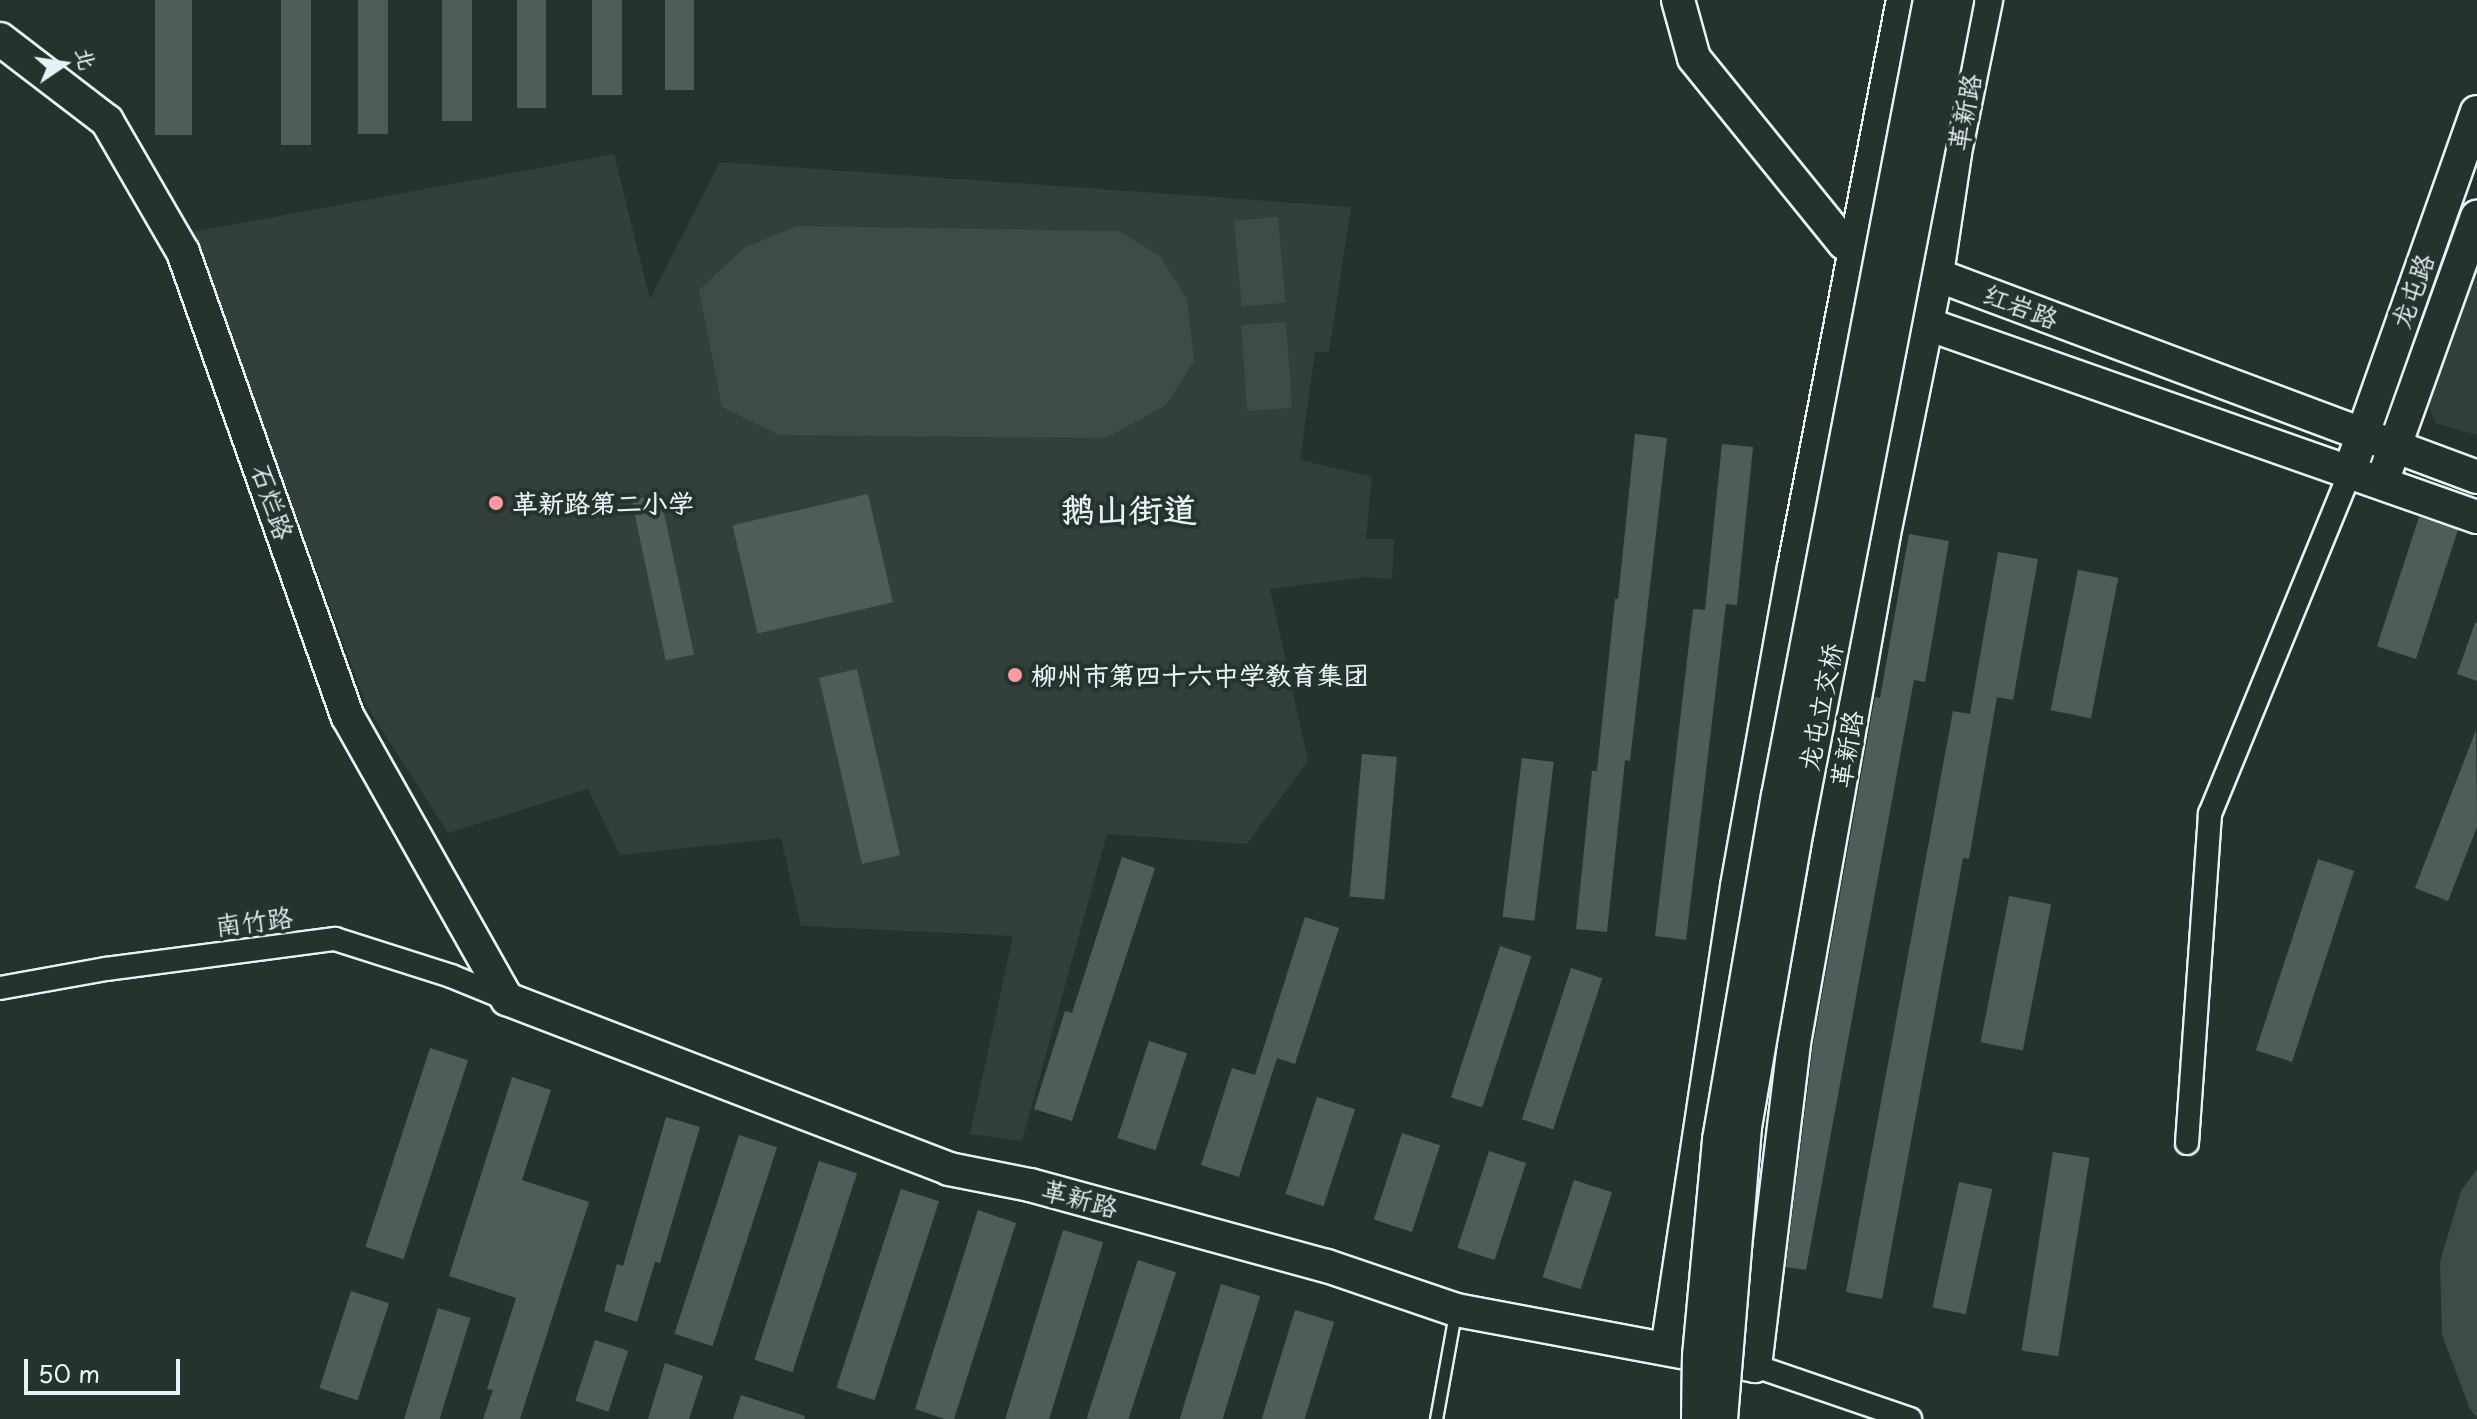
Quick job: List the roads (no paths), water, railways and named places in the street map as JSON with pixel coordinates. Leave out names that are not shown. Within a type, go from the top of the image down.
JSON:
[{"type":"street","name":"红岩路","points":[[1678,0],[1694,58],[1844,243],[1937,274],[2477,477]]},
{"type":"street","points":[[1667,1349],[1740,871],[1794,567],[1903,0]]},
{"type":"street","name":"龙屯立交桥","points":[[1698,1419],[1699,1356],[1719,1140],[1778,796],[1930,0]]},
{"type":"street","name":"龙屯立交桥","points":[[1721,1419],[1745,1127],[1794,845],[1957,0]]},
{"type":"street","name":"革新路","points":[[507,999],[949,1169],[1030,1185],[1312,1262],[1456,1310],[1755,1366],[1794,1043],[1884,534],[1937,274],[1955,153],[1986,0]]},
{"type":"street","name":"石烂路","points":[[0,39],[107,121],[183,252],[348,717],[507,999]]},
{"type":"street","name":"龙屯路","points":[[2351,470],[2360,434],[2477,112]]},
{"type":"street","name":"龙屯路","points":[[2382,482],[2477,217]]},
{"type":"street","points":[[1856,248],[1927,324],[2351,470],[2477,517]]},
{"type":"street","points":[[2187,1143],[2210,814],[2351,470]]},
{"type":"street","name":"南竹路","points":[[0,988],[106,969],[335,939],[507,999]]},
{"type":"street","points":[[1755,1366],[1910,1419]]},
{"type":"lane","points":[[1436,1419],[1456,1310]]},
{"type":"place","name":"革新路第二小学","points":[[496,503]]},
{"type":"place","name":"柳州市第四十六中学教育集团","points":[[1015,675]]},
{"type":"district","name":"鹅山街道","points":[[1129,509]]}]
